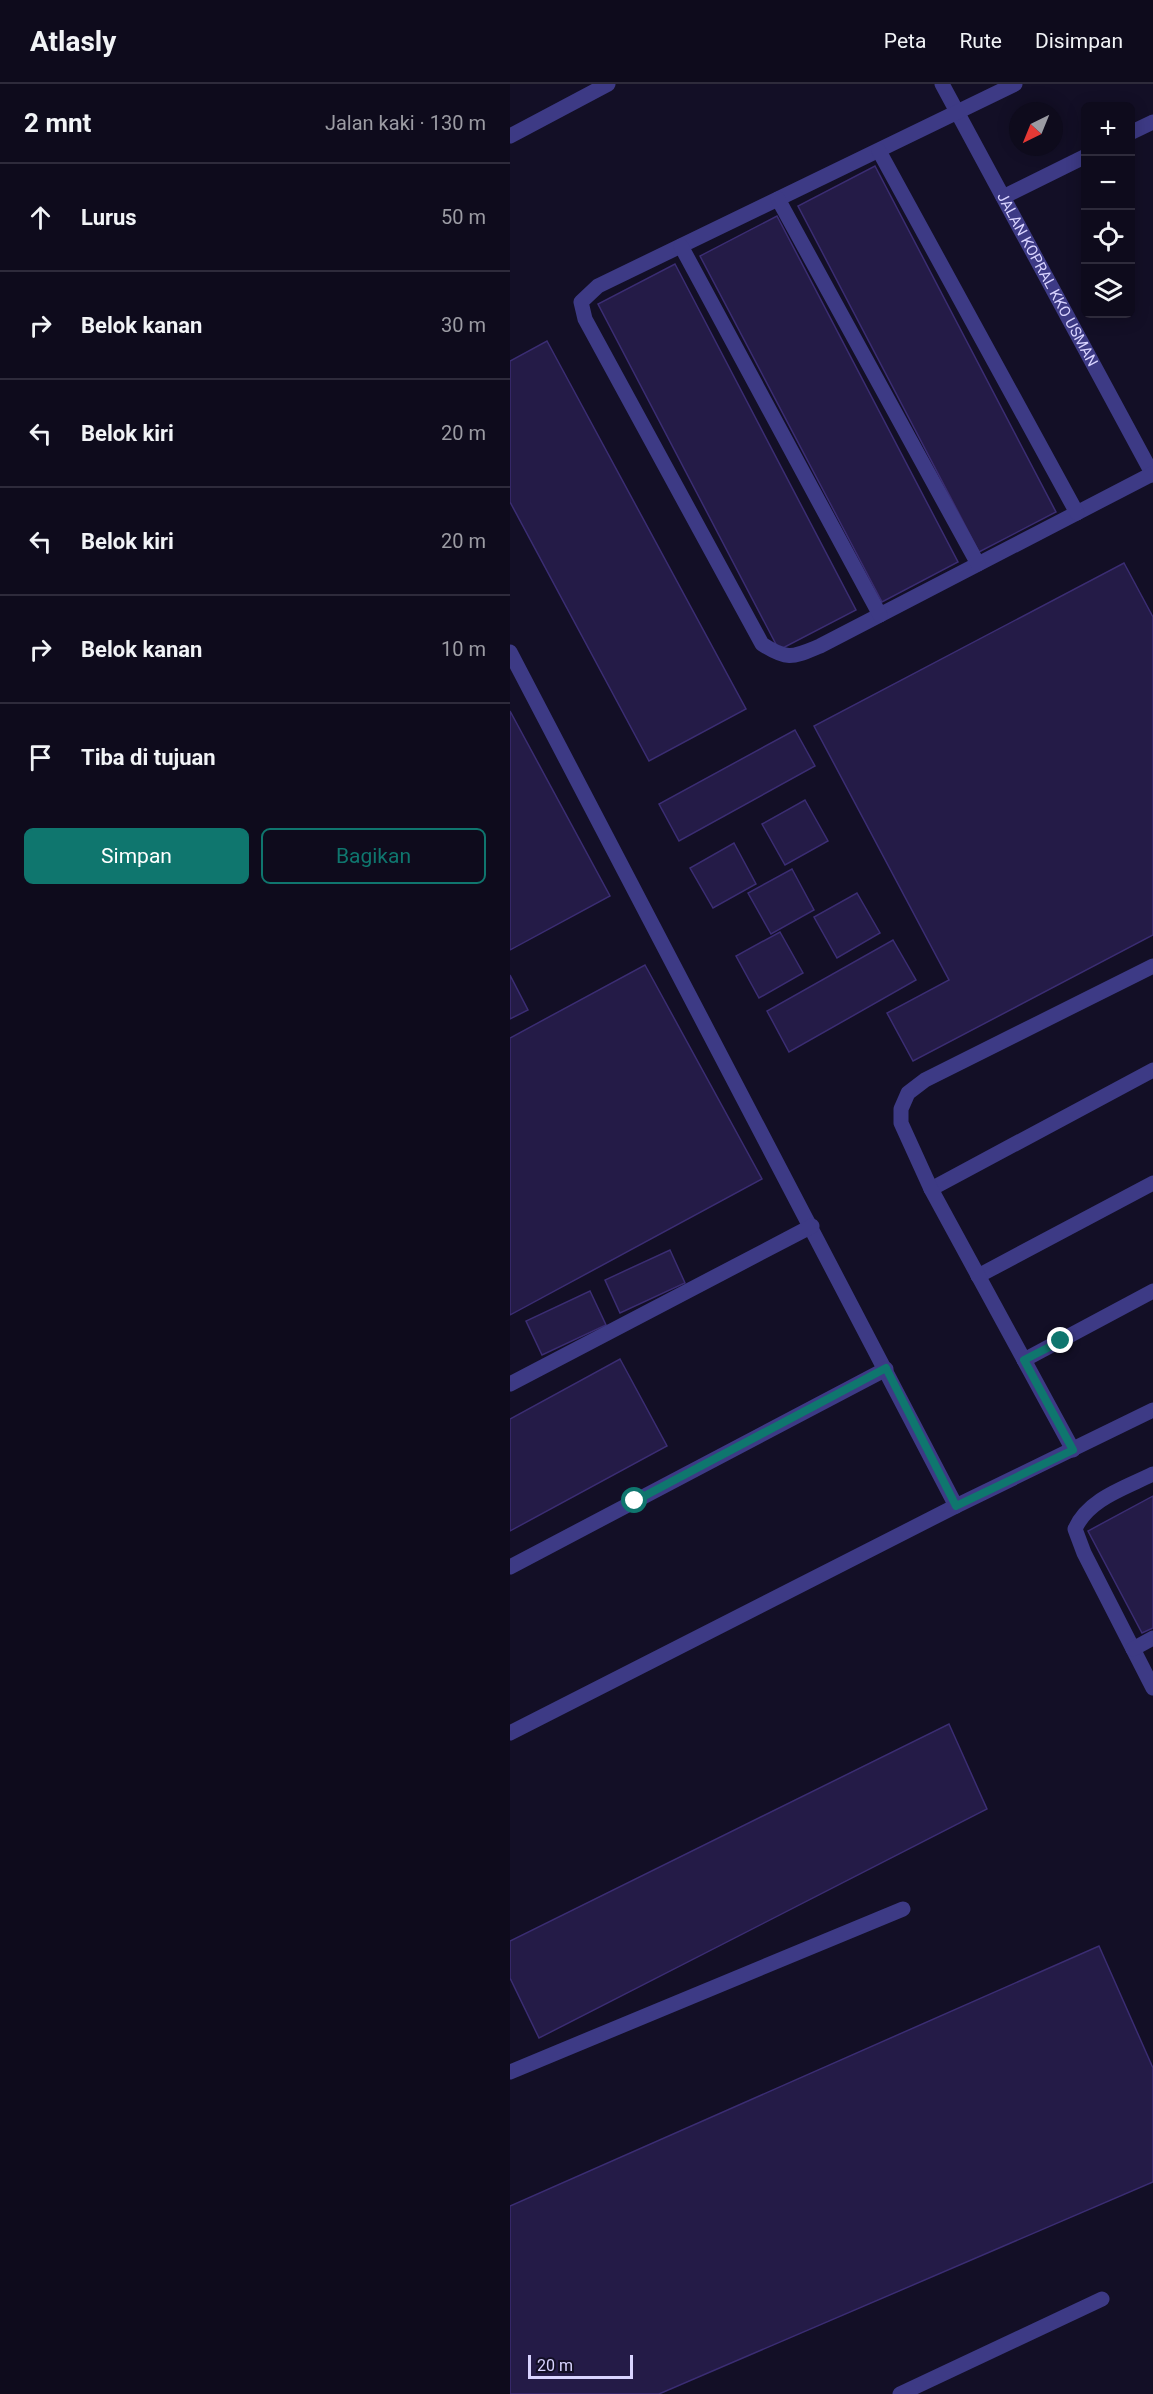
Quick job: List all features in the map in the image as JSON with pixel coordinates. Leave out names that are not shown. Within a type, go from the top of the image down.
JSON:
[{"type":"lane","points":[[510,136],[609,84]]},
{"type":"lane","name":"JALAN KOPRAL KKO USMAN","points":[[942,84],[1153,475]]},
{"type":"lane","points":[[1015,84],[598,286],[581,302],[585,319],[762,644],[778,654],[792,658],[820,646],[1153,475]]},
{"type":"lane","points":[[1135,132],[1153,122]]},
{"type":"lane","points":[[879,151],[1077,513]]},
{"type":"lane","points":[[1003,197],[1081,158]]},
{"type":"lane","points":[[778,199],[978,564]]},
{"type":"lane","points":[[681,246],[880,615]]},
{"type":"lane","points":[[510,652],[812,1226],[956,1506]]},
{"type":"lane","points":[[1073,1450],[931,1189],[901,1123],[901,1109],[908,1093],[924,1080],[1153,966]]},
{"type":"lane","points":[[931,1189],[1153,1070]]},
{"type":"lane","points":[[978,1276],[1153,1183]]},
{"type":"lane","points":[[510,1384],[812,1226]]},
{"type":"lane","points":[[1024,1360],[1153,1291]]},
{"type":"lane","points":[[510,1567],[886,1368]]},
{"type":"lane","points":[[510,1733],[956,1506],[1153,1410]]},
{"type":"lane","points":[[1153,1474],[1095,1503],[1082,1513],[1075,1529],[1084,1552],[1153,1688]]},
{"type":"lane","points":[[1133,1649],[1153,1638]]},
{"type":"lane","points":[[510,2073],[903,1909]]},
{"type":"lane","points":[[900,2394],[1102,2299]]},
{"type":"building","points":[[875,166],[1056,512],[979,552],[798,206]]},
{"type":"building","points":[[777,216],[958,562],[882,602],[700,256]]},
{"type":"building","points":[[675,264],[856,610],[779,650],[598,304]]},
{"type":"building","points":[[547,341],[746,709],[649,761],[510,502],[510,361]]},
{"type":"building","points":[[1124,563],[1153,617],[1153,935],[913,1061],[887,1013],[949,980],[814,726]]},
{"type":"building","points":[[510,711],[610,896],[510,950]]},
{"type":"building","points":[[795,730],[815,766],[679,841],[659,804]]},
{"type":"building","points":[[805,800],[828,841],[785,865],[762,824]]},
{"type":"building","points":[[734,843],[756,884],[713,908],[690,868]]},
{"type":"building","points":[[792,869],[814,910],[771,934],[748,893]]},
{"type":"building","points":[[857,893],[880,933],[837,958],[814,917]]},
{"type":"building","points":[[780,932],[803,973],[759,998],[736,956]]},
{"type":"building","points":[[893,940],[916,980],[789,1052],[767,1011]]},
{"type":"building","points":[[645,965],[762,1179],[510,1315],[510,1038]]},
{"type":"building","points":[[510,975],[528,1010],[510,1019]]},
{"type":"building","points":[[670,1250],[685,1283],[620,1313],[605,1280]]},
{"type":"building","points":[[590,1291],[606,1325],[542,1355],[526,1321]]},
{"type":"building","points":[[620,1359],[667,1446],[510,1531],[510,1419]]},
{"type":"building","points":[[1153,1496],[1153,1628],[1142,1633],[1088,1531]]},
{"type":"building","points":[[949,1724],[987,1809],[539,2038],[510,1978],[510,1941]]},
{"type":"building","points":[[1099,1946],[1153,2068],[1153,2182],[659,2394],[510,2394],[510,2206]]},
{"type":"route","points":[[635,1501],[886,1368],[956,1506],[1073,1450],[1024,1360],[1061,1341]]}]
